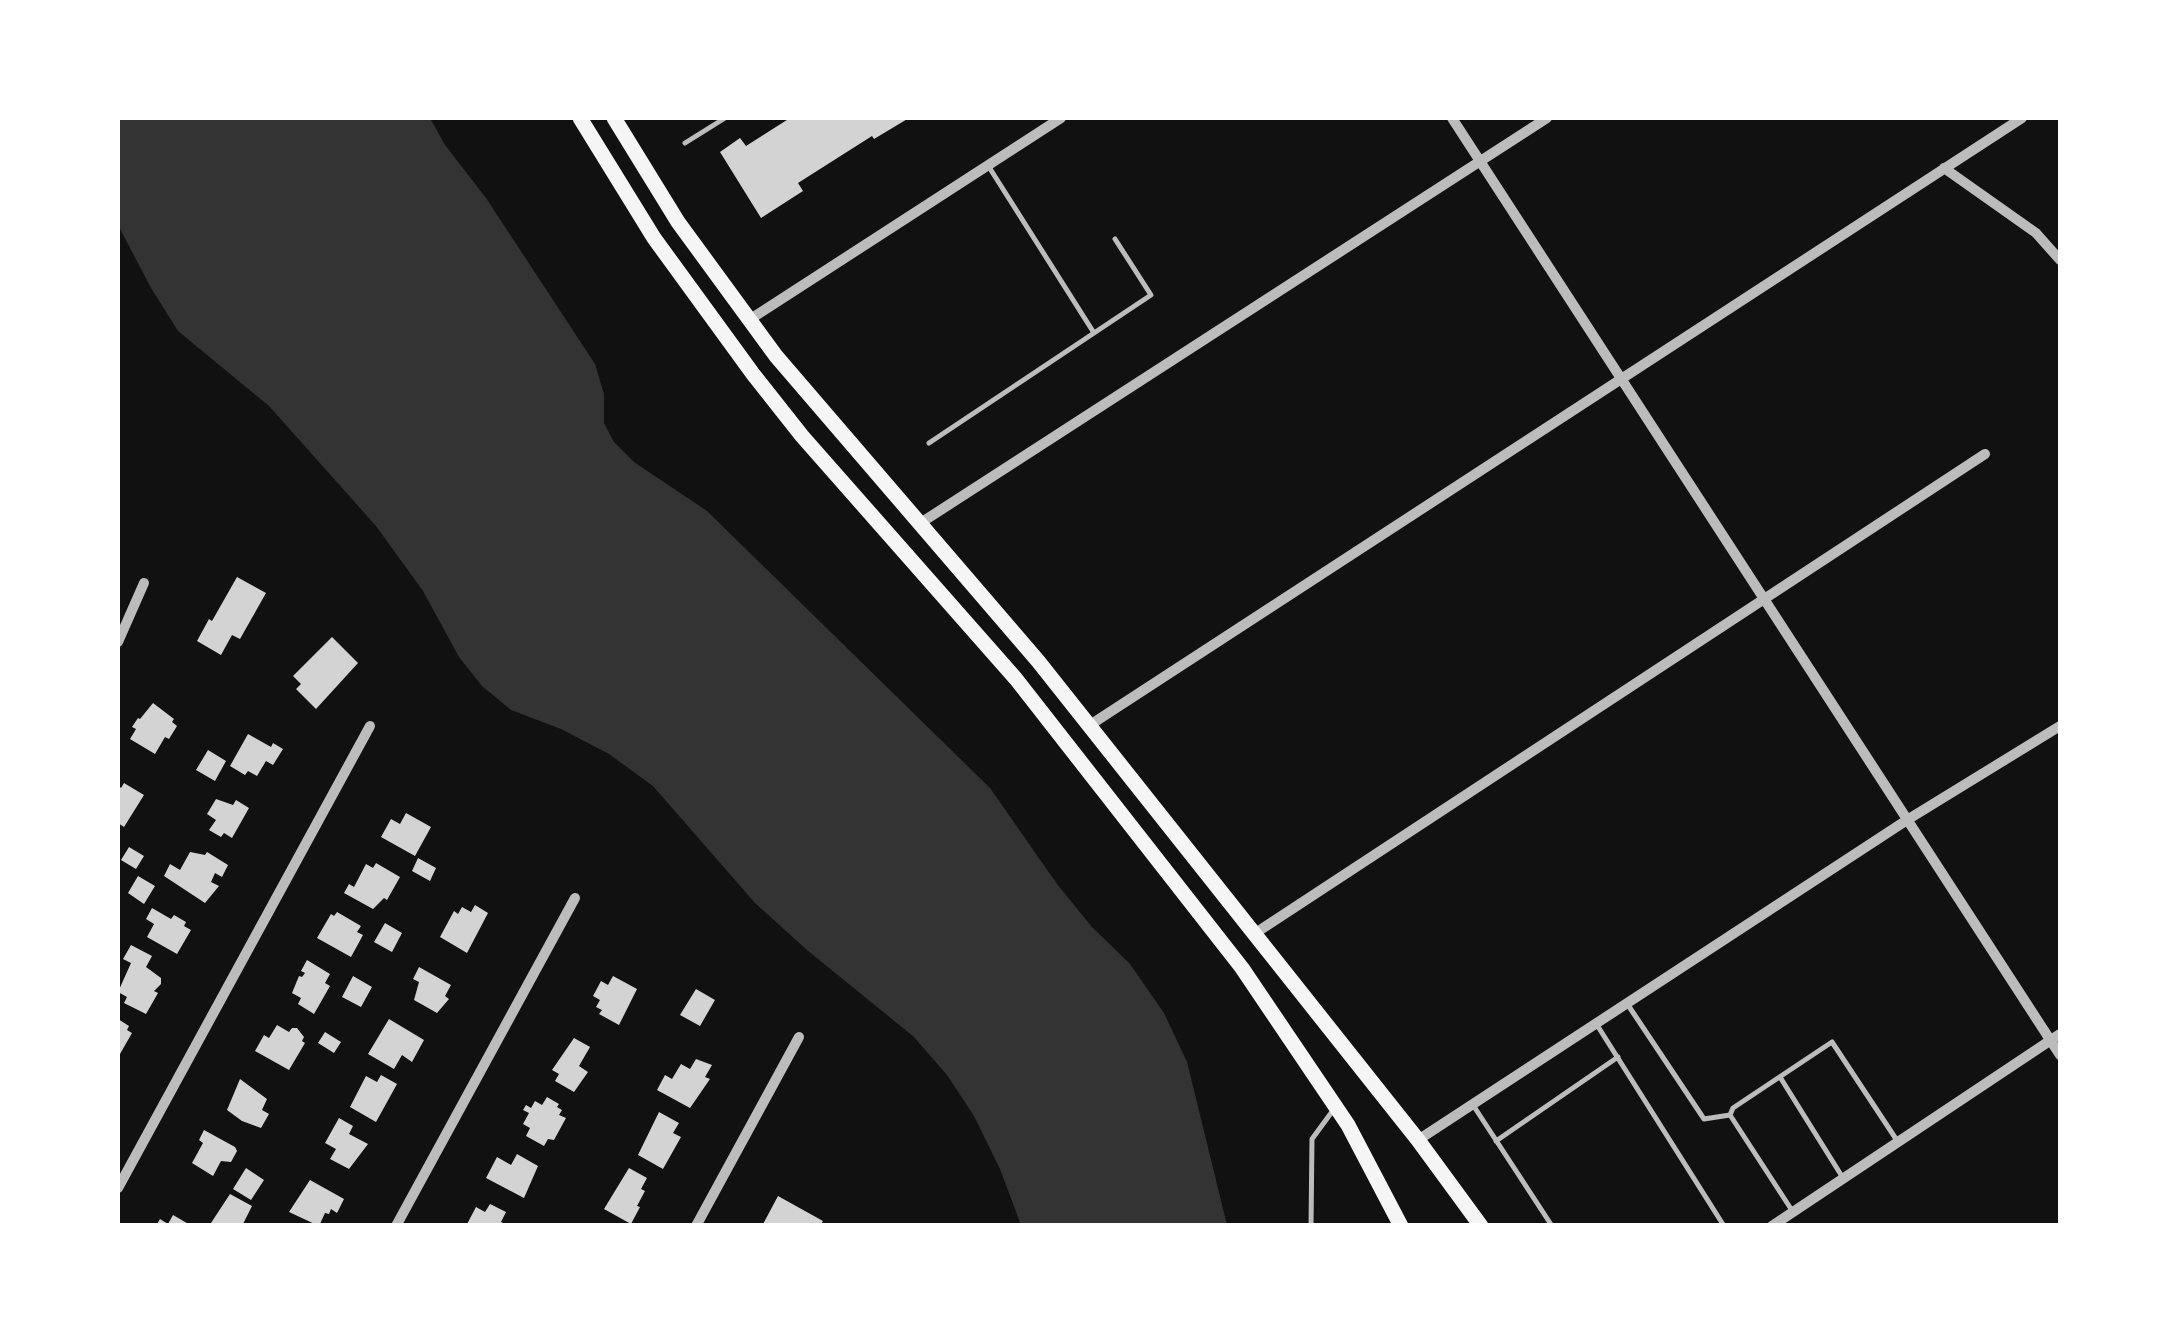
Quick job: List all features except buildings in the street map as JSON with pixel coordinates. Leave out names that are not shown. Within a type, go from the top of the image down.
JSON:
[{"type":"main road","points":[[580,118],[654,238],[753,374],[1067,743],[1242,968],[1336,1107],[1401,1226]]},
{"type":"main road","points":[[614,118],[678,222],[748,320],[825,417],[1090,725],[1418,1140],[1481,1226]]},
{"type":"street","points":[[748,320],[1061,118]]},
{"type":"street","points":[[1452,118],[1908,820],[2056,1037],[2060,1055]]},
{"type":"street","points":[[919,524],[1547,118]]},
{"type":"street","points":[[1090,725],[2022,118]]},
{"type":"street","points":[[1944,168],[2036,233],[2060,260]]},
{"type":"street","points":[[1254,934],[1985,454]]},
{"type":"street","points":[[118,642],[144,583]]},
{"type":"street","points":[[118,1188],[370,726]]},
{"type":"street","points":[[1418,1140],[1908,820],[2060,726]]},
{"type":"street","points":[[396,1226],[574,898]]},
{"type":"street","points":[[696,1226],[799,1037]]},
{"type":"street","points":[[1772,1226],[2056,1037]]},
{"type":"lane","points":[[685,143],[725,118]]},
{"type":"lane","points":[[988,165],[1094,333]]},
{"type":"lane","points":[[929,443],[1151,296],[1115,239]]},
{"type":"lane","points":[[1628,1006],[1704,1120],[1730,1115]]},
{"type":"lane","points":[[1597,1025],[1724,1226]]},
{"type":"lane","points":[[1730,1115],[1733,1108],[1832,1042],[1898,1142]]},
{"type":"lane","points":[[1496,1141],[1618,1058]]},
{"type":"lane","points":[[1780,1077],[1843,1178]]},
{"type":"lane","points":[[1472,1105],[1552,1226]]},
{"type":"lane","points":[[1312,1226],[1312,1139],[1336,1107]]},
{"type":"lane","points":[[1730,1115],[1792,1212]]},
{"type":"shaded area","points":[[118,118],[430,118],[595,364],[604,394],[604,423],[614,442],[634,462],[707,511],[990,788],[1057,884],[1091,926],[1130,964],[1164,1013],[1187,1062],[1227,1225],[1021,1225],[974,1116],[947,1075],[914,1037],[755,903],[653,786],[609,754],[561,729],[511,710],[482,686],[459,657],[423,591],[376,526],[269,406],[178,331],[118,225]]}]
